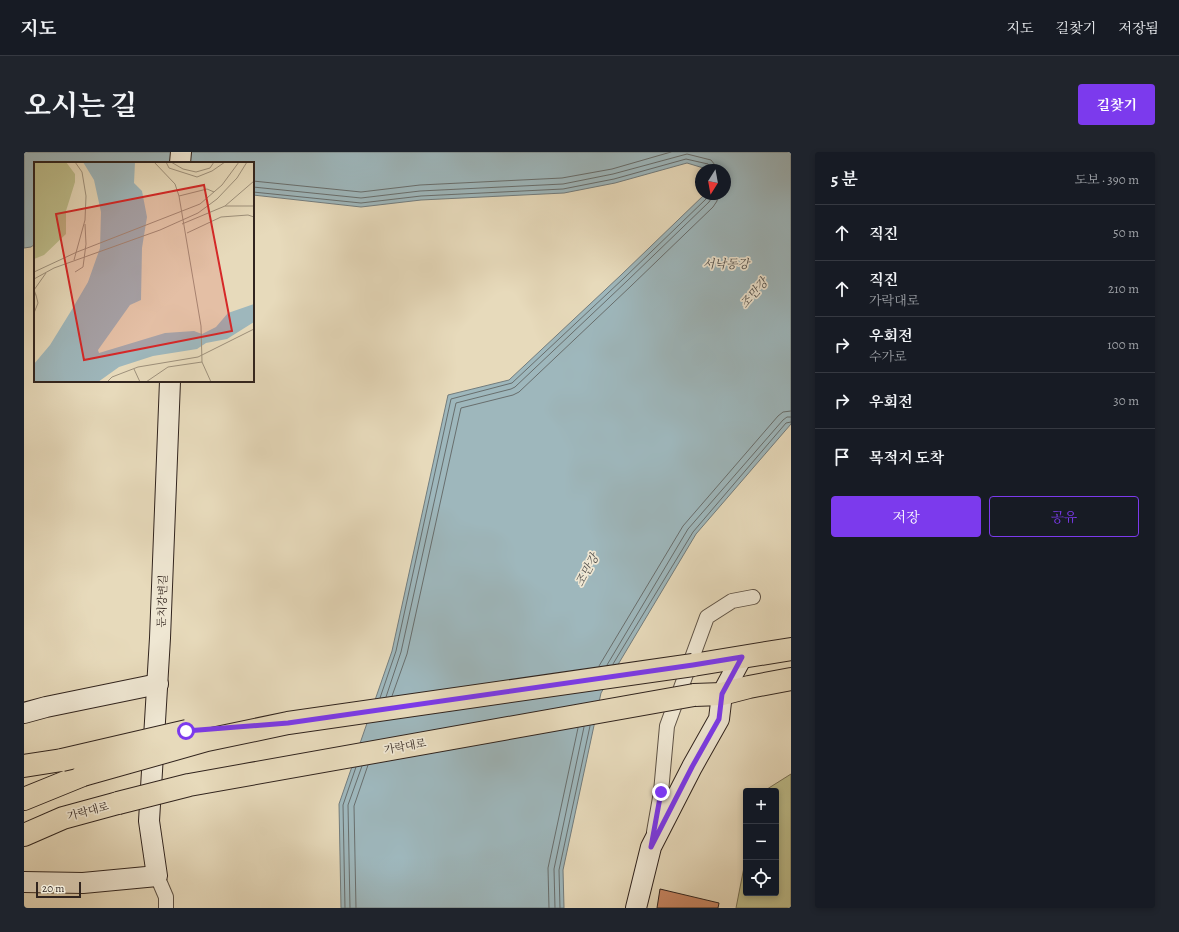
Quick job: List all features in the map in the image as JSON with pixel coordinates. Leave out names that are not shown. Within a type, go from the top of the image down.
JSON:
[{"type":"main road","points":[[24,766],[62,760],[186,731],[288,723],[693,665],[791,649]]},
{"type":"main road","name":"가락대로","points":[[24,835],[63,818],[189,785],[694,695],[722,694],[791,679]]},
{"type":"main road","points":[[24,799],[84,775],[207,740],[288,723]]},
{"type":"street","points":[[180,162],[181,152]]},
{"type":"street","name":"둔치강변길","points":[[157,876],[149,821],[158,684],[170,382]]},
{"type":"street","points":[[636,908],[651,847],[661,792],[667,726],[707,617],[732,601],[753,597]]},
{"type":"street","points":[[651,847],[692,767],[719,719],[722,694],[742,657]]},
{"type":"street","points":[[24,713],[46,707],[158,684]]},
{"type":"street","points":[[24,882],[83,884],[157,876],[166,897],[166,908]]},
{"type":"green space","points":[[791,774],[791,908],[736,908],[743,872],[743,896],[779,896],[779,788],[769,788]]},
{"type":"water","points":[[24,152],[791,152],[791,424],[696,534],[601,693],[563,870],[564,908],[341,908],[339,804],[392,651],[448,395],[509,380],[699,200],[731,200],[731,164],[695,164],[695,165],[687,163],[615,183],[564,193],[421,200],[361,207],[254,195],[254,162],[34,162],[34,245],[31,247],[24,248]]},
{"type":"building","points":[[660,889],[719,903],[718,908],[657,908]]},
{"type":"route","points":[[186,731],[288,723],[742,657],[722,694],[719,719],[692,767],[651,847],[661,792]]},
{"type":"water label","name":"서낙동강","points":[[726,264]]},
{"type":"water label","name":"조만강","points":[[754,293]]},
{"type":"water label","name":"조만강","points":[[587,570]]}]
